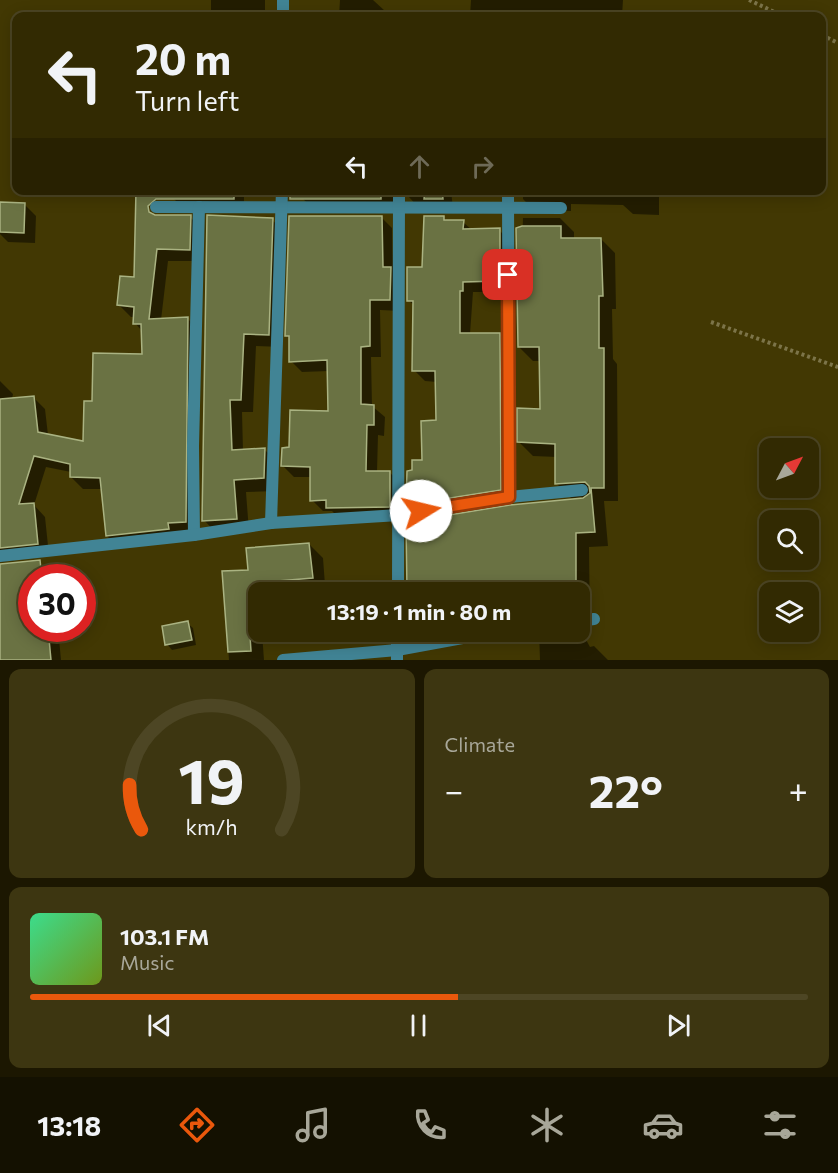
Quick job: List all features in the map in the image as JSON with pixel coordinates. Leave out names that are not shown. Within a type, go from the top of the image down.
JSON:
[{"type":"street","points":[[272,523],[282,195]]},
{"type":"street","points":[[398,582],[399,195]]},
{"type":"street","points":[[508,195],[509,497]]},
{"type":"street","points":[[156,207],[561,208]]},
{"type":"street","points":[[194,535],[193,446],[199,207]]},
{"type":"street","points":[[0,556],[194,535],[272,523],[399,515],[509,497],[582,490]]},
{"type":"street","points":[[590,620],[594,619]]},
{"type":"street","points":[[283,660],[397,655],[452,642]]},
{"type":"path","points":[[749,0],[774,12]]},
{"type":"path","points":[[711,322],[838,366]]},
{"type":"building","points":[[136,195],[234,195],[234,199],[156,199],[148,206],[149,212],[155,215],[191,215],[190,250],[157,249],[149,319],[188,317],[186,522],[168,523],[169,529],[106,536],[100,478],[70,477],[70,464],[34,456],[19,504],[34,503],[38,544],[0,548],[0,399],[34,396],[38,432],[83,441],[84,401],[92,401],[93,353],[142,354],[141,324],[133,324],[134,307],[117,305],[120,276],[134,277]]},
{"type":"building","points":[[290,195],[381,195],[381,199],[290,199]]},
{"type":"building","points":[[424,195],[443,195],[443,199],[424,199]]},
{"type":"building","points":[[0,202],[25,203],[24,233],[0,232]]},
{"type":"building","points":[[207,215],[273,218],[269,335],[244,334],[241,400],[230,400],[232,450],[265,448],[264,478],[234,480],[237,519],[202,521]]},
{"type":"building","points":[[289,216],[382,216],[383,267],[391,267],[390,300],[370,300],[370,346],[361,347],[361,404],[374,405],[374,425],[367,425],[366,471],[390,471],[390,507],[326,508],[326,500],[310,501],[310,467],[281,466],[282,448],[289,447],[290,410],[328,411],[327,360],[289,362],[289,336],[285,336]]},
{"type":"building","points":[[424,216],[444,216],[444,220],[464,220],[463,229],[500,228],[500,281],[463,282],[463,291],[460,291],[460,333],[500,333],[501,490],[406,505],[407,471],[412,470],[412,460],[422,460],[421,421],[436,420],[435,371],[412,371],[413,301],[407,301],[407,267],[422,267]]},
{"type":"building","points":[[561,226],[561,238],[601,238],[603,296],[599,296],[599,348],[604,348],[604,488],[591,488],[595,532],[576,533],[576,582],[407,582],[406,522],[510,505],[583,498],[590,493],[589,486],[585,482],[555,484],[555,444],[517,442],[517,408],[540,409],[539,347],[518,347],[516,228]]},
{"type":"building","points":[[309,543],[313,578],[248,582],[248,642],[250,642],[251,651],[228,652],[222,571],[248,570],[246,548]]},
{"type":"building","points":[[40,560],[40,564],[18,564],[18,642],[49,642],[51,660],[0,660],[0,564]]},
{"type":"building","points":[[188,621],[192,640],[165,645],[162,626]]},
{"type":"route","points":[[421,511],[509,497],[508,275]]}]
